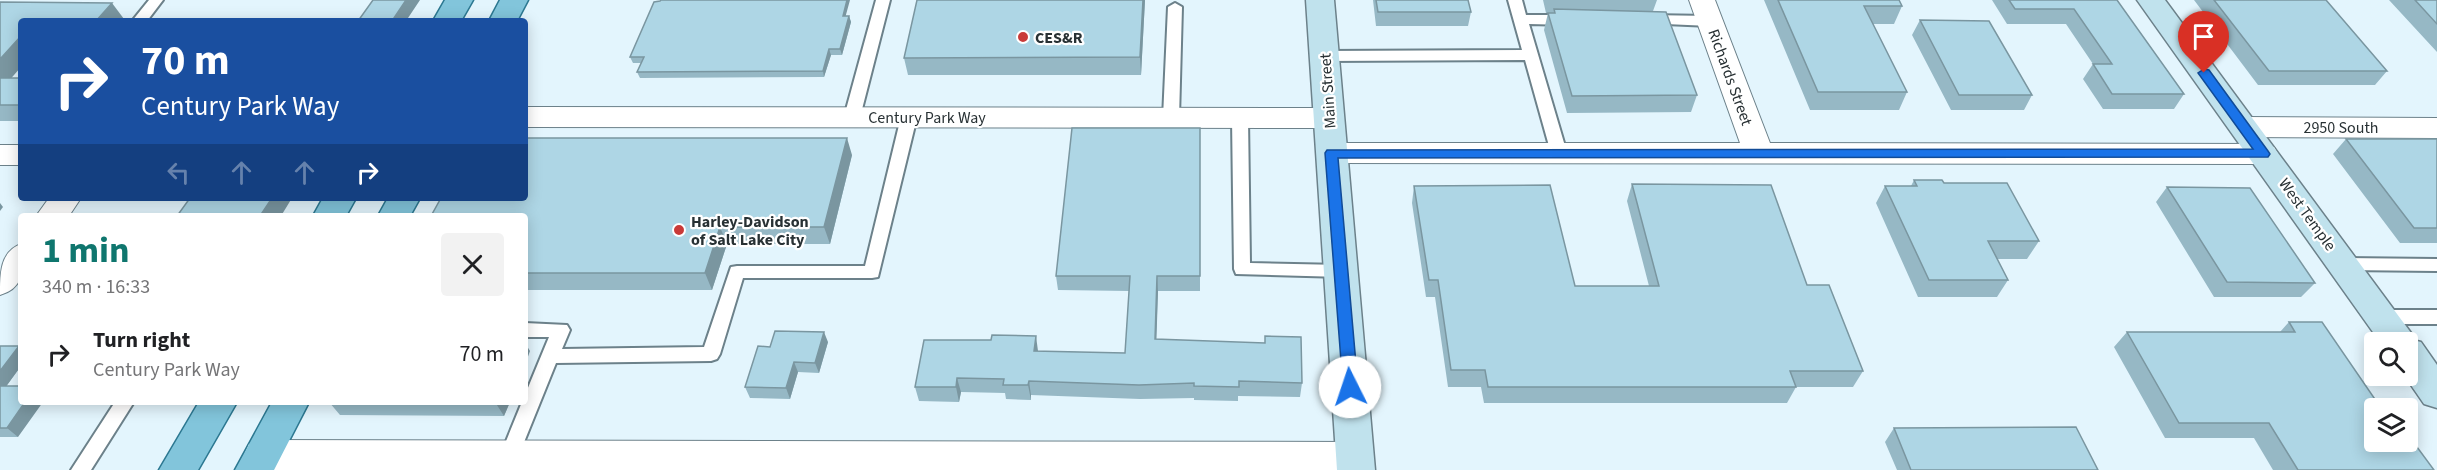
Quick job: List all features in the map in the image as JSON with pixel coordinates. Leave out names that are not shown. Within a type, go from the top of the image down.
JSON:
[{"type":"main road","points":[[449,18],[459,0]]},
{"type":"main road","points":[[505,18],[514,0]]},
{"type":"main road","points":[[178,470],[217,405]]},
{"type":"main road","points":[[258,463],[289,405]]},
{"type":"street","name":"Main Street","points":[[1320,0],[1356,464]]},
{"type":"street","name":"West Temple","points":[[2151,0],[2393,332]]},
{"type":"street","name":"Richards Street","points":[[1706,10],[1759,153]]},
{"type":"street","name":"Century Park Way","points":[[528,117],[1329,118]]},
{"type":"street","name":"2950 South","points":[[2244,127],[2437,128]]},
{"type":"street","points":[[1332,153],[2263,154]]},
{"type":"street","points":[[0,155],[18,155]]},
{"type":"street","points":[[54,213],[64,201]]},
{"type":"street","points":[[0,284],[18,260]]},
{"type":"street","points":[[2418,366],[2437,393]]},
{"type":"street","points":[[258,463],[509,456],[1356,464]]},
{"type":"lane","points":[[141,18],[156,0]]},
{"type":"lane","points":[[852,117],[883,0]]},
{"type":"lane","points":[[1515,0],[1558,153]]},
{"type":"lane","points":[[1171,118],[1175,7]]},
{"type":"lane","points":[[1639,20],[1706,10]]},
{"type":"lane","points":[[1521,19],[1580,20]]},
{"type":"lane","points":[[1324,56],[1531,55]]},
{"type":"lane","points":[[551,356],[711,354],[736,272],[872,272],[909,117]]},
{"type":"lane","points":[[1240,118],[1242,269],[1342,271]]},
{"type":"lane","points":[[2344,264],[2437,265]]},
{"type":"lane","points":[[2382,316],[2437,317]]},
{"type":"lane","points":[[509,456],[561,330],[528,330]]},
{"type":"lane","points":[[81,470],[123,405]]},
{"type":"building","points":[[373,0],[406,0],[394,18],[360,18]]},
{"type":"building","points":[[661,0],[847,0],[843,16],[849,16],[840,49],[829,49],[823,71],[637,72],[644,57],[630,57],[654,2]]},
{"type":"building","points":[[917,0],[1143,0],[1140,57],[904,58]]},
{"type":"building","points":[[1376,0],[1468,0],[1471,12],[1378,12]]},
{"type":"building","points":[[1778,0],[1899,0],[1902,6],[1864,6],[1907,92],[1818,92]]},
{"type":"building","points":[[2009,0],[2117,0],[2184,94],[2112,94],[2093,64],[2112,64],[2074,9],[2015,9]]},
{"type":"building","points":[[2214,0],[2326,0],[2387,71],[2269,71]]},
{"type":"building","points":[[2415,0],[2437,0],[2437,24]]},
{"type":"building","points":[[0,2],[112,3],[99,18],[18,18],[18,39],[0,59]]},
{"type":"building","points":[[1554,9],[1666,12],[1697,95],[1572,96],[1548,13],[1555,13]]},
{"type":"building","points":[[1920,20],[1989,21],[2032,95],[1959,95]]},
{"type":"building","points":[[0,78],[18,78],[18,105],[0,105]]},
{"type":"building","points":[[1072,128],[1200,128],[1200,276],[1157,276],[1155,339],[1265,343],[1265,336],[1301,337],[1302,383],[1239,381],[1239,387],[1194,386],[1194,383],[1139,385],[1029,381],[1028,385],[1003,385],[1004,379],[957,378],[956,387],[915,387],[924,340],[991,340],[992,335],[1036,336],[1034,351],[1125,353],[1130,276],[1056,276]]},
{"type":"building","name":"Harley-Davidson of Salt Lake City","points":[[528,138],[847,138],[824,227],[720,227],[705,273],[528,273],[528,213],[433,213],[439,201],[528,201]]},
{"type":"building","points":[[2346,139],[2437,139],[2437,228],[2414,228]]},
{"type":"building","points":[[1914,180],[1942,180],[1944,183],[2007,183],[2039,241],[1988,241],[2008,280],[1929,280],[1885,186],[1917,186]]},
{"type":"building","points":[[1632,184],[1771,185],[1807,285],[1829,285],[1863,371],[1790,371],[1796,387],[1488,387],[1485,370],[1451,370],[1438,280],[1429,280],[1414,186],[1550,185],[1575,286],[1659,286]]},
{"type":"building","points":[[2167,187],[2250,188],[2315,283],[2227,282]]},
{"type":"building","points":[[188,201],[270,201],[262,213],[179,213]]},
{"type":"building","points":[[2289,322],[2322,322],[2374,398],[2364,398],[2364,452],[2418,452],[2418,448],[2434,470],[2298,470],[2269,423],[2179,423],[2127,332],[2295,332]]},
{"type":"building","points":[[775,331],[824,332],[815,363],[794,362],[786,388],[745,387],[758,346],[770,347]]},
{"type":"building","points":[[0,346],[18,346],[18,347],[0,371]]},
{"type":"building","points":[[0,386],[18,386],[18,405],[23,405],[7,428],[0,428]]},
{"type":"building","points":[[2076,427],[2098,470],[1911,470],[1894,428]]},
{"type":"place","name":"CES&R","points":[[1023,37]]},
{"type":"place","name":"Harley-Davidson of Salt Lake City","points":[[679,230]]},
{"type":"route","points":[[1350,387],[1332,153],[2263,154],[2204,73]]}]
